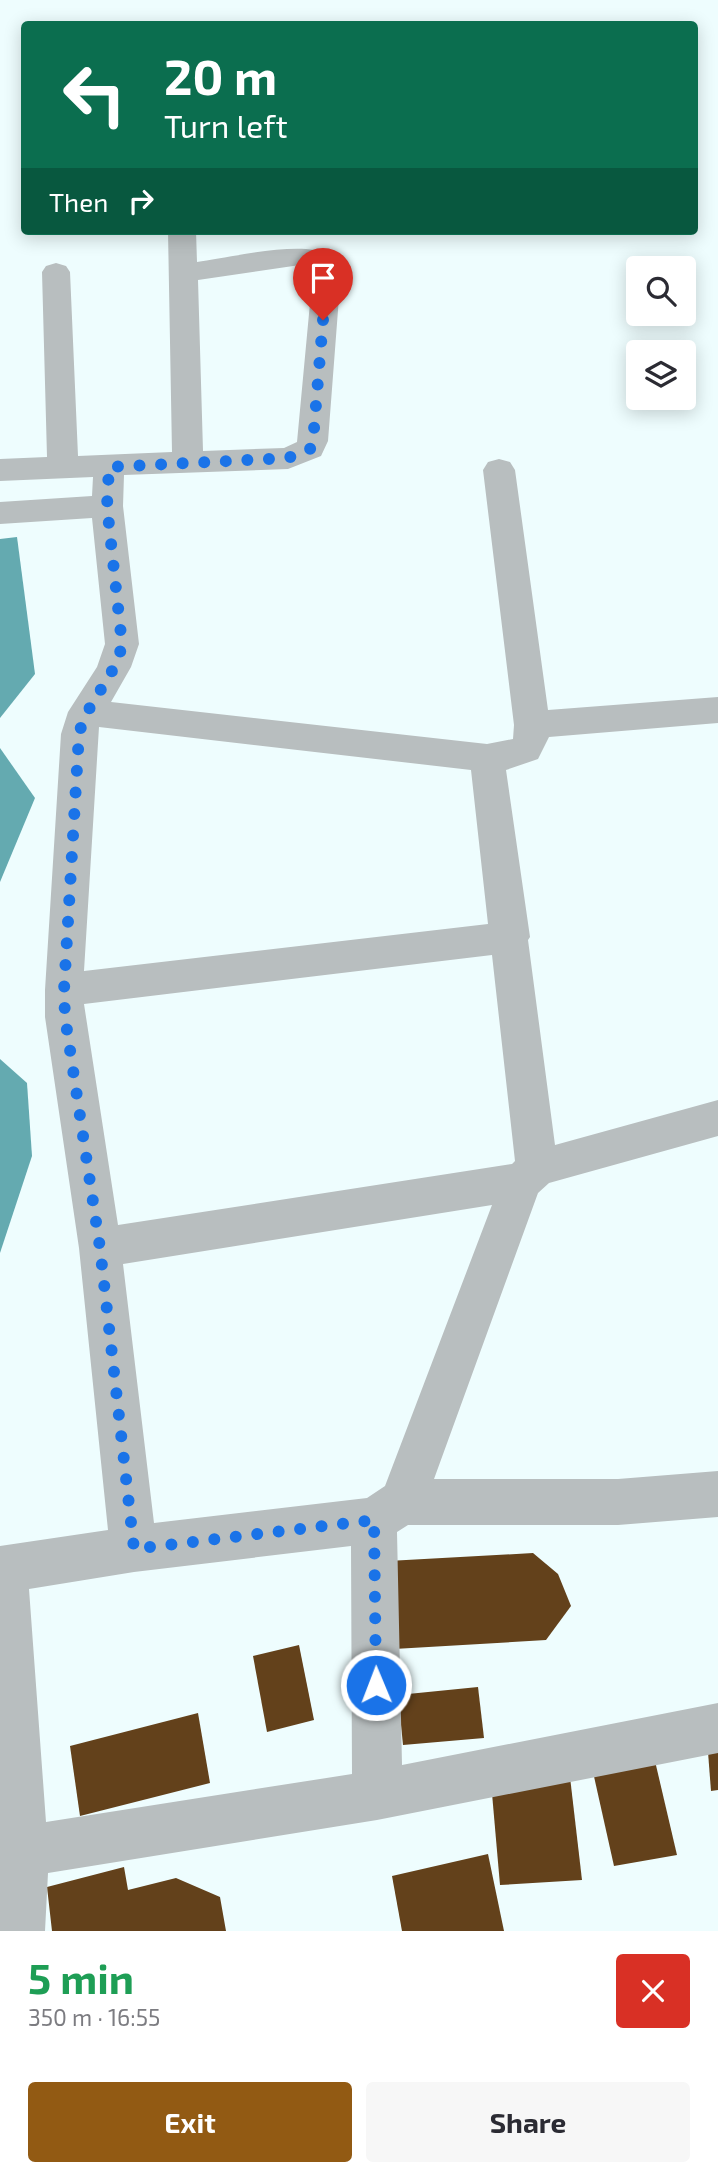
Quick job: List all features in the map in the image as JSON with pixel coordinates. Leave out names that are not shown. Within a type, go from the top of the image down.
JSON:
[{"type":"street","points":[[182,235],[188,463]]},
{"type":"street","points":[[0,470],[288,458],[310,449],[313,441],[327,271],[322,263],[300,256],[183,273]]},
{"type":"street","points":[[57,272],[62,467]]},
{"type":"street","points":[[109,467],[107,506],[122,644],[119,657],[85,712],[79,734],[64,990],[65,1017],[100,1248],[134,1549]]},
{"type":"street","points":[[85,712],[487,758],[510,756],[526,750],[533,739],[532,725],[499,470]]},
{"type":"street","points":[[0,513],[107,506]]},
{"type":"street","points":[[532,725],[718,710]]},
{"type":"street","points":[[377,1795],[388,1511],[530,1174],[511,937],[487,758]]},
{"type":"street","points":[[64,990],[511,937]]},
{"type":"street","points":[[100,1248],[530,1174],[718,1118]]},
{"type":"street","points":[[19,1931],[23,1851],[2,1569],[388,1511],[618,1502],[718,1494]]},
{"type":"street","points":[[23,1851],[377,1795],[718,1728]]},
{"type":"water","points":[[17,537],[35,674],[0,718],[0,539]]},
{"type":"water","points":[[0,748],[35,798],[0,882]]},
{"type":"water","points":[[0,1059],[27,1083],[32,1156],[0,1253]]},
{"type":"building","points":[[533,1553],[558,1574],[571,1606],[546,1640],[394,1649],[388,1561]]},
{"type":"building","points":[[299,1645],[314,1720],[267,1732],[253,1656]]},
{"type":"building","points":[[478,1687],[484,1738],[403,1745],[398,1695]]},
{"type":"building","points":[[198,1713],[210,1783],[80,1816],[70,1746]]},
{"type":"building","points":[[718,1750],[718,1790],[711,1791],[708,1752]]},
{"type":"building","points":[[655,1761],[677,1855],[614,1866],[593,1772]]},
{"type":"building","points":[[570,1777],[582,1880],[500,1885],[491,1782]]},
{"type":"building","points":[[488,1854],[504,1931],[402,1931],[392,1876]]},
{"type":"building","points":[[124,1867],[128,1890],[176,1878],[220,1897],[226,1931],[52,1931],[47,1887]]},
{"type":"route","points":[[323,320],[313,441],[310,449],[303,454],[288,458],[109,467],[107,506],[122,644],[119,657],[85,712],[79,734],[72,825],[65,1017],[100,1248],[134,1549],[374,1520],[376,1685]]}]
